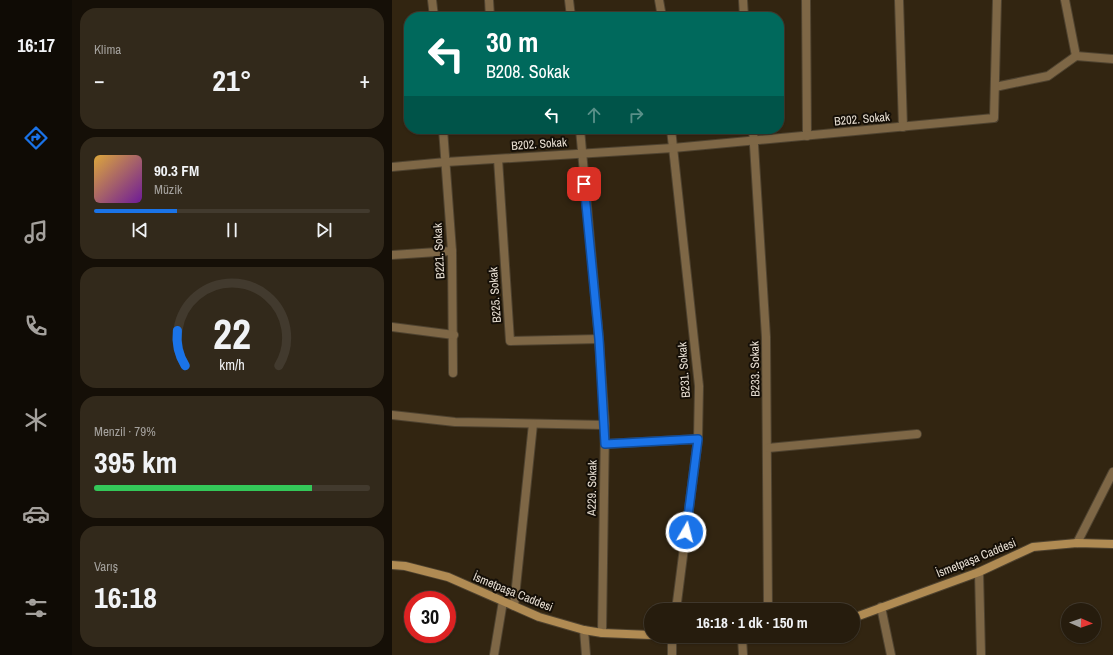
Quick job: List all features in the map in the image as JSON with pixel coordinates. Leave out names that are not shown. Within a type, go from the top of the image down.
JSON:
[{"type":"main road","name":"İsmetpaşa Caddesi","points":[[860,615],[979,572],[1033,547],[1077,543],[1113,544]]},
{"type":"main road","name":"İsmetpaşa Caddesi","points":[[392,565],[405,566],[448,577],[539,617],[584,630],[602,633],[644,635]]},
{"type":"street","points":[[432,0],[433,12]]},
{"type":"street","points":[[489,0],[490,12]]},
{"type":"street","points":[[569,0],[570,12]]},
{"type":"street","points":[[659,0],[661,12]]},
{"type":"street","points":[[743,0],[744,12]]},
{"type":"street","points":[[806,0],[807,136]]},
{"type":"street","points":[[899,0],[903,127]]},
{"type":"street","points":[[998,0],[995,87],[1048,76],[1076,56],[1113,59]]},
{"type":"street","points":[[1065,0],[1076,56]]},
{"type":"street","name":"B202. Sokak","points":[[392,167],[446,162],[673,148],[994,118],[995,87]]},
{"type":"street","name":"B221. Sokak","points":[[443,134],[452,251],[454,335],[453,373]]},
{"type":"street","name":"A229. Sokak","points":[[580,134],[599,339],[605,425],[602,633]]},
{"type":"street","name":"B231. Sokak","points":[[672,134],[699,386],[698,439],[677,603]]},
{"type":"street","name":"B233. Sokak","points":[[753,134],[766,337],[768,603]]},
{"type":"street","name":"B225. Sokak","points":[[498,159],[510,341],[599,339]]},
{"type":"street","points":[[392,254],[452,251]]},
{"type":"street","points":[[392,327],[454,335]]},
{"type":"street","points":[[392,415],[455,422],[605,425]]},
{"type":"street","points":[[514,606],[532,424]]},
{"type":"street","points":[[768,448],[917,434]]},
{"type":"street","points":[[605,444],[698,439]]},
{"type":"street","points":[[1077,543],[1113,472]]},
{"type":"street","points":[[979,572],[982,655]]},
{"type":"street","points":[[494,655],[503,601]]},
{"type":"street","points":[[881,607],[891,655]]},
{"type":"street","points":[[584,630],[586,655]]},
{"type":"street","points":[[672,643],[672,655]]},
{"type":"street","points":[[742,643],[743,655]]},
{"type":"route","points":[[584,184],[599,339],[605,444],[698,439],[686,532]]}]
